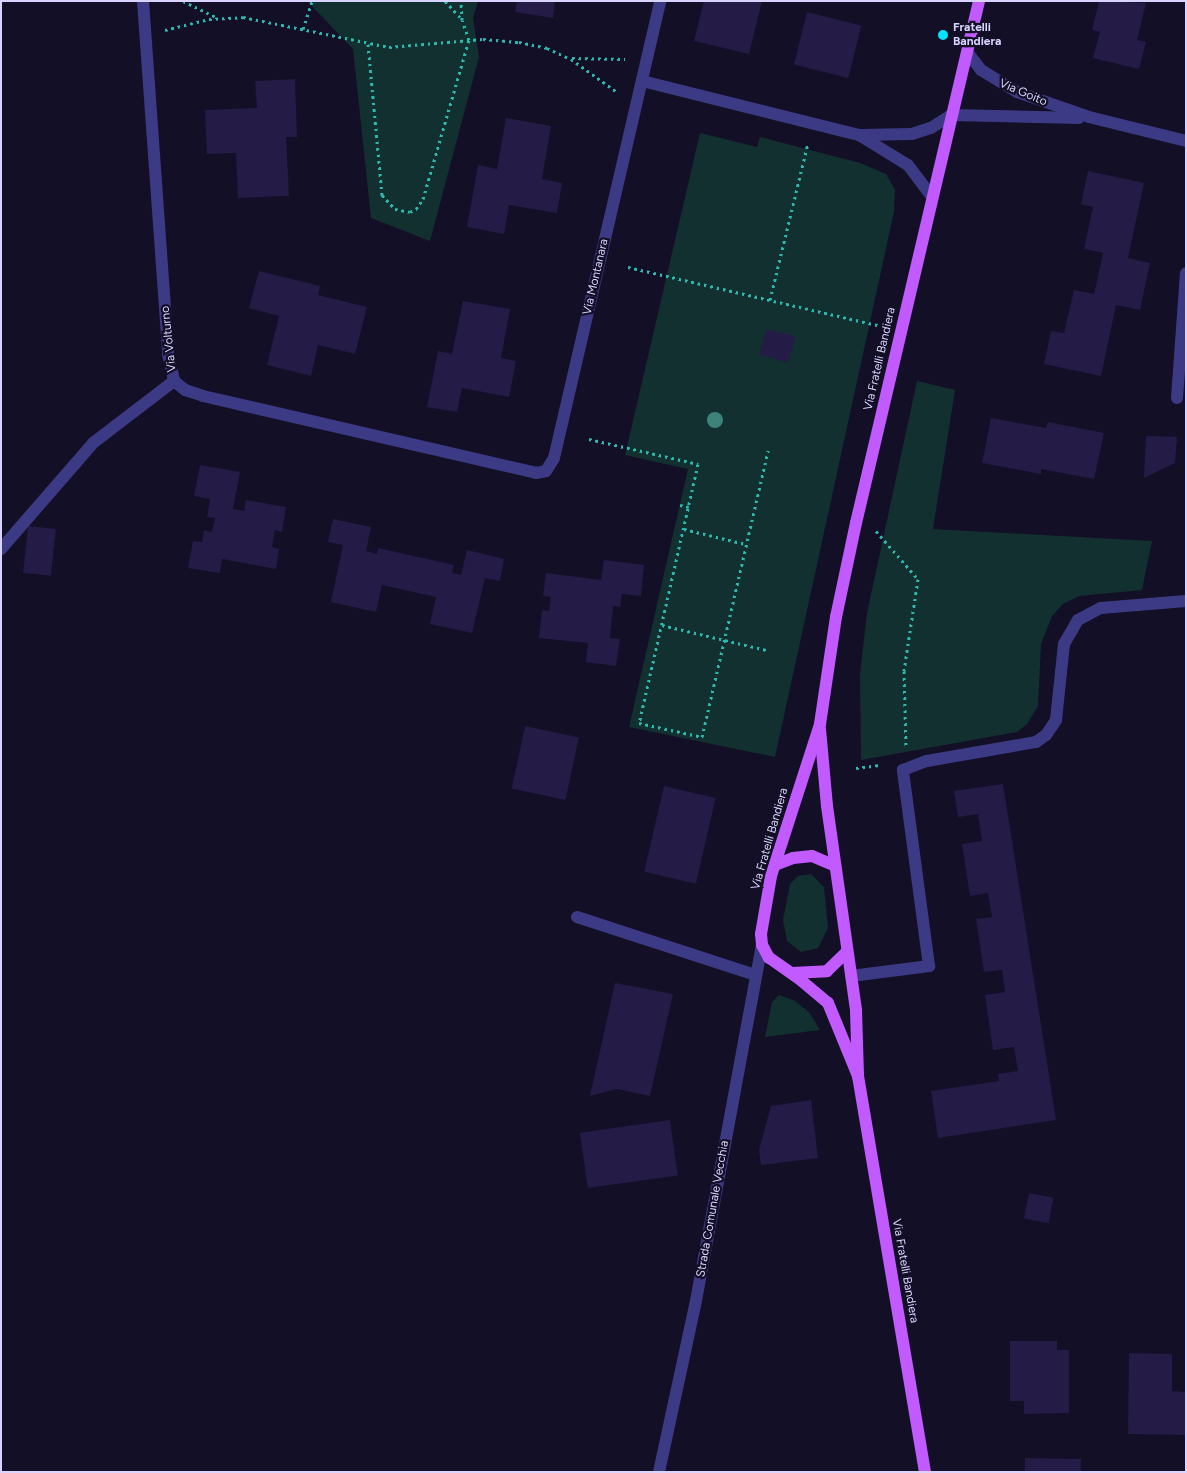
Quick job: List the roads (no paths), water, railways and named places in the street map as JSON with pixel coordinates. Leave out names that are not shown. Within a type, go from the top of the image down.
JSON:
[{"type":"main road","name":"Via Fratelli Bandiera","points":[[858,1076],[828,1003],[791,973],[774,964],[762,945],[761,934],[774,865],[820,724],[841,594],[900,331],[979,1]]},
{"type":"main road","name":"Via Fratelli Bandiera","points":[[820,724],[835,866],[851,976],[858,1076],[926,1472]]},
{"type":"main road","points":[[774,865],[812,856],[835,866]]},
{"type":"main road","points":[[791,973],[827,971],[847,952]]},
{"type":"street","name":"Via Volturno","points":[[143,1],[168,354],[174,381],[185,390],[203,396],[525,472],[546,470]]},
{"type":"street","name":"Via Montanara","points":[[546,470],[554,458],[660,1]]},
{"type":"street","name":"Via Goito","points":[[967,52],[981,70],[1004,87],[1089,117],[1186,140]]},
{"type":"street","points":[[642,81],[860,135],[912,134],[931,128],[952,115]]},
{"type":"street","name":"Via Goito","points":[[952,115],[1089,117]]},
{"type":"street","points":[[860,135],[908,165],[932,197]]},
{"type":"street","points":[[1176,398],[1186,272]]},
{"type":"street","points":[[1,549],[92,443],[174,381]]},
{"type":"street","points":[[851,976],[929,966],[903,770],[927,761],[1036,742],[1046,735],[1056,720],[1064,644],[1078,620],[1101,608],[1186,601]]},
{"type":"street","points":[[577,916],[756,975]]},
{"type":"street","name":"Strada Comunale Vecchia","points":[[659,1472],[695,1306],[762,945]]},
{"type":"place","name":"Fratelli Bandiera","points":[[943,35]]}]
